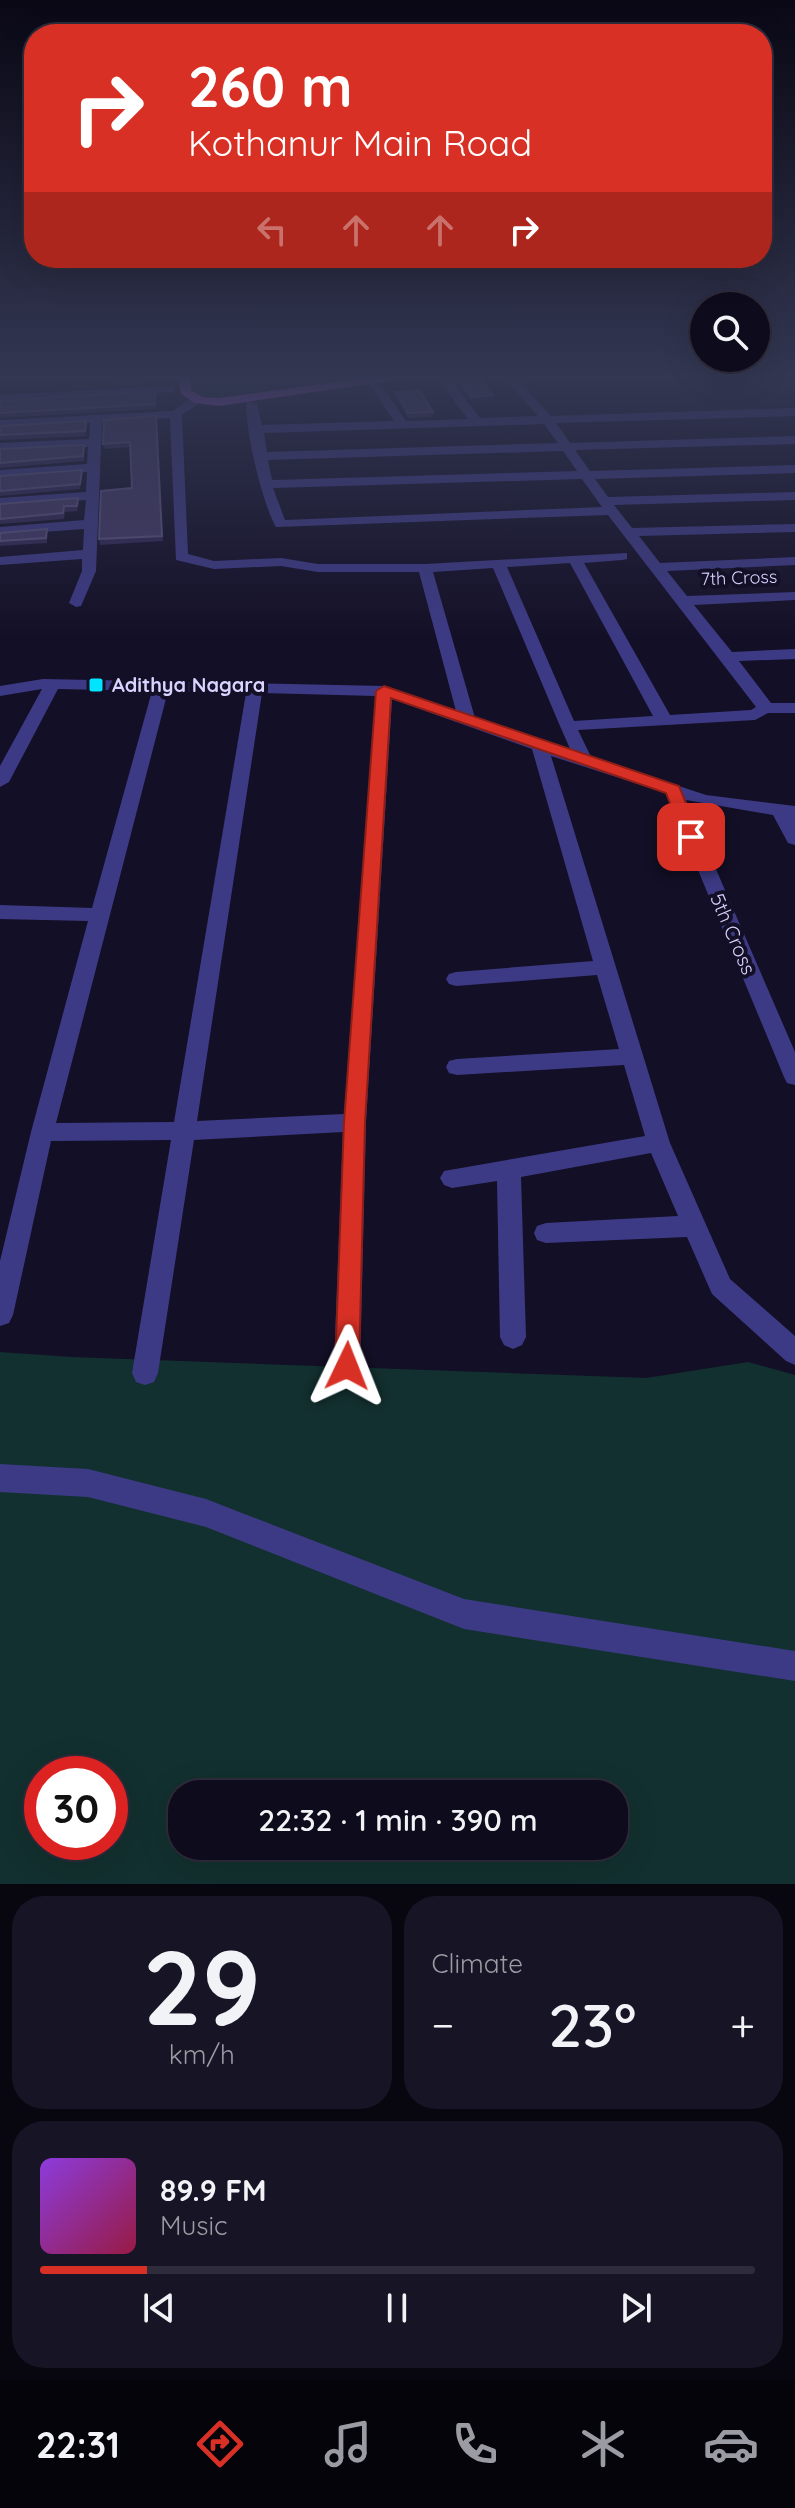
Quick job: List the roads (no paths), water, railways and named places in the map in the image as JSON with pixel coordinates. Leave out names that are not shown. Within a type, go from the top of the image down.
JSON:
[{"type":"street","points":[[76,603],[89,571],[93,463]]},
{"type":"street","points":[[184,463],[181,557],[214,565],[281,562],[318,568],[425,568],[622,556]]},
{"type":"street","points":[[264,463],[278,523],[284,525],[795,496]]},
{"type":"street","points":[[576,463],[607,506],[686,601],[763,702],[764,708]]},
{"type":"street","points":[[0,474],[93,468]]},
{"type":"street","points":[[267,484],[795,469]]},
{"type":"street","points":[[0,502],[91,496]]},
{"type":"street","points":[[0,531],[89,524]]},
{"type":"street","points":[[628,532],[795,528]]},
{"type":"street","points":[[0,561],[88,554]]},
{"type":"street","points":[[575,560],[664,720]]},
{"type":"street","points":[[656,567],[795,561]]},
{"type":"street","points":[[498,563],[583,759]]},
{"type":"street","points":[[425,568],[467,721]]},
{"type":"street","name":"7th Cross","points":[[686,601],[795,596]]},
{"type":"street","points":[[729,657],[795,654]]},
{"type":"street","points":[[0,782],[53,684]]},
{"type":"street","points":[[0,691],[53,684],[384,691],[704,800],[788,812],[795,839]]},
{"type":"street","points":[[0,1315],[42,1132],[161,686]]},
{"type":"street","points":[[145,1373],[255,688]]},
{"type":"street","points":[[347,1366],[355,1122],[384,691]]},
{"type":"street","points":[[568,726],[755,715],[764,708],[795,708]]},
{"type":"street","points":[[539,745],[658,1143],[721,1286],[795,1353]]},
{"type":"street","name":"5th Cross","points":[[673,790],[795,1077]]},
{"type":"street","points":[[0,912],[100,915]]},
{"type":"street","points":[[456,979],[606,967]]},
{"type":"street","points":[[457,1067],[633,1056]]},
{"type":"street","points":[[42,1132],[184,1131],[355,1122]]},
{"type":"street","points":[[452,1178],[658,1143]]},
{"type":"street","points":[[509,1170],[513,1337]]},
{"type":"street","points":[[546,1233],[694,1226]]},
{"type":"street","points":[[0,1478],[88,1483],[206,1513],[464,1614],[795,1666]]},
{"type":"place","name":"Adithya Nagara","points":[[96,685]]}]
